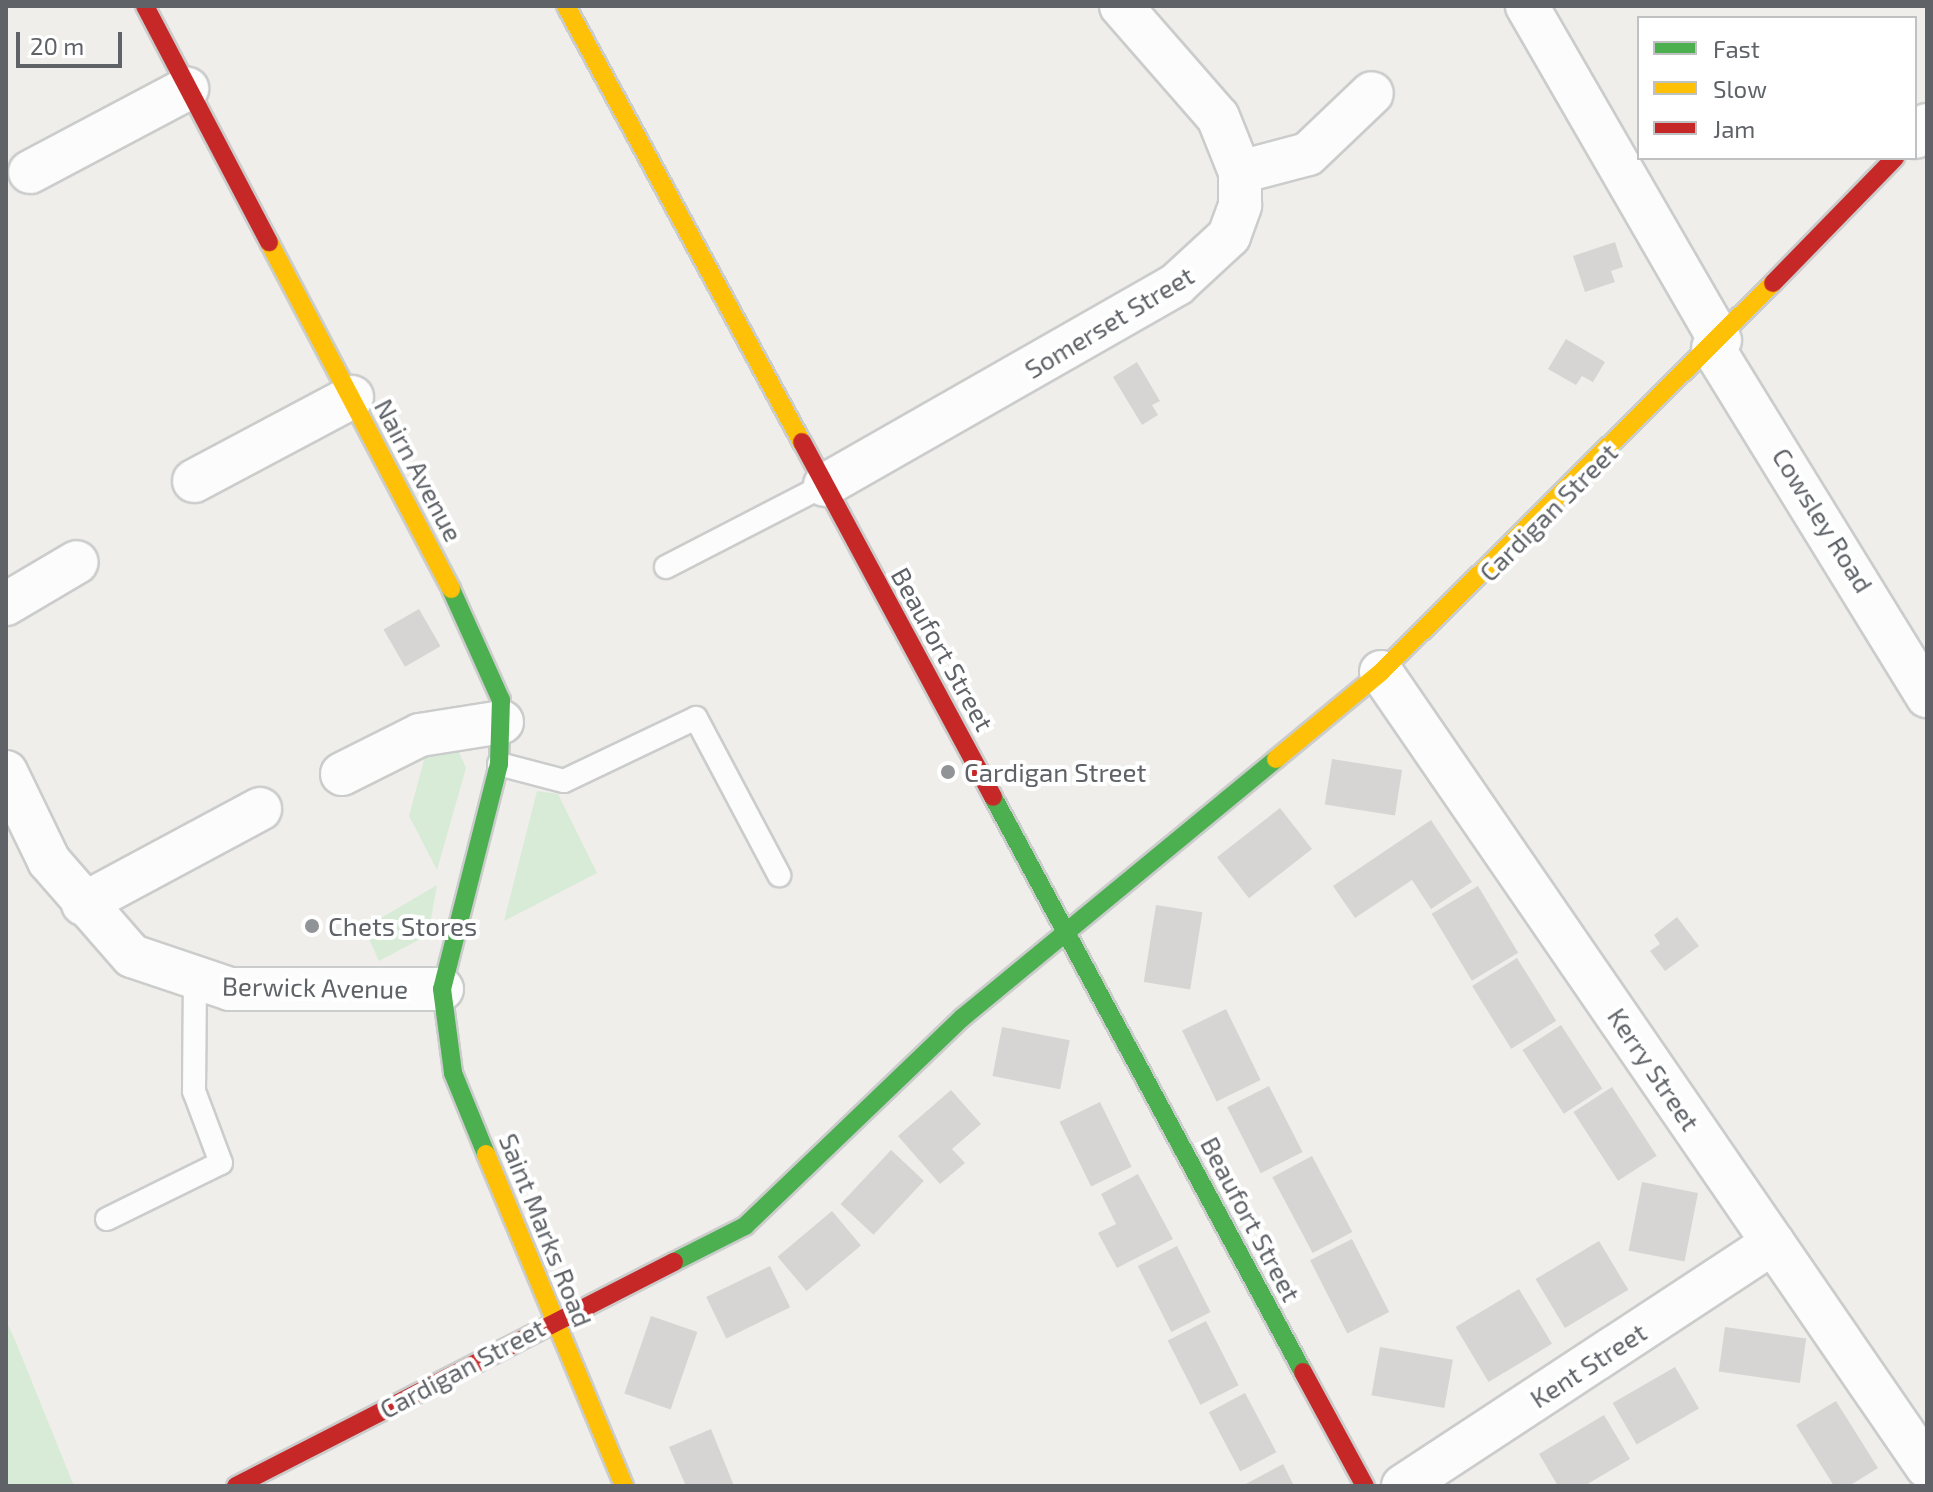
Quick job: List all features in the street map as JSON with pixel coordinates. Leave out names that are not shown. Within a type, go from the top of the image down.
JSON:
[{"type":"street","name":"Nairn Avenue","points":[[145,6],[477,637],[502,722],[499,764],[442,989]]},
{"type":"street","name":"Beaufort Street","points":[[566,6],[1365,1486]]},
{"type":"street","points":[[1121,6],[1218,117],[1240,172],[1308,154],[1372,93]]},
{"type":"street","name":"Cowsley Road","points":[[1527,6],[1717,344],[1912,637],[1927,696]]},
{"type":"street","points":[[30,172],[187,89]]},
{"type":"street","name":"Cardigan Street","points":[[236,1486],[554,1320],[745,1226],[962,1018],[1381,672],[1717,344],[1893,160]]},
{"type":"street","name":"Somerset Street","points":[[825,485],[1188,277],[1229,236],[1240,205],[1240,172]]},
{"type":"street","points":[[194,481],[352,397]]},
{"type":"street","points":[[6,604],[77,562]]},
{"type":"street","name":"Kerry Street","points":[[1381,672],[1927,1467]]},
{"type":"street","points":[[342,774],[420,735],[502,722]]},
{"type":"street","name":"Berwick Avenue","points":[[6,772],[49,861],[83,904],[132,956],[195,982],[343,993],[442,989]]},
{"type":"street","points":[[83,904],[260,809]]},
{"type":"street","name":"Saint Marks Road","points":[[442,989],[453,1073],[624,1486]]},
{"type":"street","name":"Kent Street","points":[[1403,1486],[1773,1243]]},
{"type":"lane","points":[[666,567],[825,485]]},
{"type":"lane","points":[[499,764],[564,781],[696,718],[779,875]]},
{"type":"lane","points":[[107,1219],[221,1163],[194,1091],[195,982]]},
{"type":"green space","points":[[442,747],[459,752],[466,768],[437,870],[409,816],[425,756]]},
{"type":"green space","points":[[537,791],[558,794],[597,873],[504,921]]},
{"type":"green space","points":[[437,885],[428,935],[379,961],[364,928]]},
{"type":"green space","points":[[6,1321],[15,1340],[74,1486],[6,1486]]},
{"type":"building","points":[[1615,242],[1623,267],[1611,271],[1615,282],[1585,292],[1573,256]]},
{"type":"building","points":[[1566,339],[1605,362],[1593,382],[1582,376],[1576,385],[1548,369]]},
{"type":"building","points":[[1137,362],[1160,401],[1152,405],[1158,415],[1142,425],[1113,377]]},
{"type":"building","points":[[419,609],[441,646],[405,667],[383,630]]},
{"type":"building","points":[[1332,759],[1402,770],[1395,816],[1325,804]]},
{"type":"building","points":[[1280,808],[1312,849],[1249,898],[1217,857]]},
{"type":"building","points":[[1431,820],[1472,882],[1431,909],[1412,880],[1355,918],[1333,886]]},
{"type":"building","points":[[1478,886],[1518,953],[1472,981],[1432,914]]},
{"type":"building","points":[[1156,905],[1202,912],[1190,989],[1144,982]]},
{"type":"building","points":[[1677,917],[1699,946],[1665,971],[1650,951],[1660,944],[1654,935]]},
{"type":"building","points":[[1517,958],[1556,1021],[1511,1049],[1472,986]]},
{"type":"building","points":[[1226,1009],[1261,1080],[1217,1101],[1182,1030]]},
{"type":"building","points":[[1561,1025],[1602,1089],[1564,1114],[1522,1050]]},
{"type":"building","points":[[1002,1027],[1070,1040],[1060,1089],[992,1076]]},
{"type":"building","points":[[1269,1086],[1303,1152],[1261,1173],[1227,1107]]},
{"type":"building","points":[[1612,1087],[1657,1156],[1618,1181],[1573,1112]]},
{"type":"building","points":[[951,1090],[981,1124],[952,1149],[965,1163],[940,1184],[898,1136]]},
{"type":"building","points":[[1100,1102],[1132,1167],[1091,1186],[1060,1122]]},
{"type":"building","points":[[891,1150],[924,1181],[873,1235],[841,1204]]},
{"type":"building","points":[[1312,1156],[1352,1232],[1313,1253],[1272,1177]]},
{"type":"building","points":[[1138,1174],[1173,1239],[1117,1268],[1098,1233],[1116,1224],[1101,1194]]},
{"type":"building","points":[[1642,1182],[1698,1193],[1685,1262],[1629,1251]]},
{"type":"building","points":[[832,1211],[861,1245],[807,1291],[778,1257]]},
{"type":"building","points":[[1352,1239],[1389,1312],[1347,1333],[1310,1260]]},
{"type":"building","points":[[1599,1241],[1628,1290],[1565,1328],[1536,1279]]},
{"type":"building","points":[[1177,1246],[1211,1312],[1171,1332],[1138,1266]]},
{"type":"building","points":[[770,1266],[790,1307],[726,1338],[706,1297]]},
{"type":"building","points":[[1519,1289],[1552,1344],[1489,1382],[1456,1327]]},
{"type":"building","points":[[651,1316],[697,1332],[671,1409],[624,1394]]},
{"type":"building","points":[[1206,1321],[1239,1385],[1200,1405],[1168,1341]]},
{"type":"building","points":[[1725,1327],[1806,1338],[1800,1383],[1719,1372]]},
{"type":"building","points":[[1380,1347],[1453,1360],[1444,1408],[1371,1395]]},
{"type":"building","points":[[1675,1367],[1699,1409],[1637,1445],[1613,1403]]},
{"type":"building","points":[[1245,1393],[1276,1452],[1240,1471],[1209,1412]]},
{"type":"building","points":[[1836,1401],[1878,1468],[1849,1486],[1834,1486],[1796,1425]]},
{"type":"building","points":[[1604,1415],[1630,1459],[1584,1486],[1558,1486],[1539,1454]]},
{"type":"building","points":[[711,1429],[734,1486],[686,1486],[669,1447]]},
{"type":"building","points":[[1283,1464],[1294,1486],[1242,1486]]},
{"type":"traffic: fast","points":[[451,589],[501,700],[499,764],[442,989],[453,1073],[486,1154]]},
{"type":"traffic: fast","points":[[674,1262],[745,1226],[962,1018],[1276,759]]},
{"type":"traffic: fast","points":[[993,797],[1303,1372]]},
{"type":"traffic: slow","points":[[566,6],[802,442]]},
{"type":"traffic: slow","points":[[269,242],[451,589]]},
{"type":"traffic: slow","points":[[1276,759],[1381,672],[1773,283]]},
{"type":"traffic: slow","points":[[486,1154],[624,1486]]},
{"type":"traffic: jam","points":[[145,6],[269,242]]},
{"type":"traffic: jam","points":[[1773,283],[1893,160]]},
{"type":"traffic: jam","points":[[802,442],[993,797]]},
{"type":"traffic: jam","points":[[236,1486],[674,1262]]},
{"type":"traffic: jam","points":[[1303,1372],[1365,1486]]},
{"type":"place","name":"Cardigan Street","points":[[948,772]]},
{"type":"place","name":"Chets Stores","points":[[312,926]]}]
